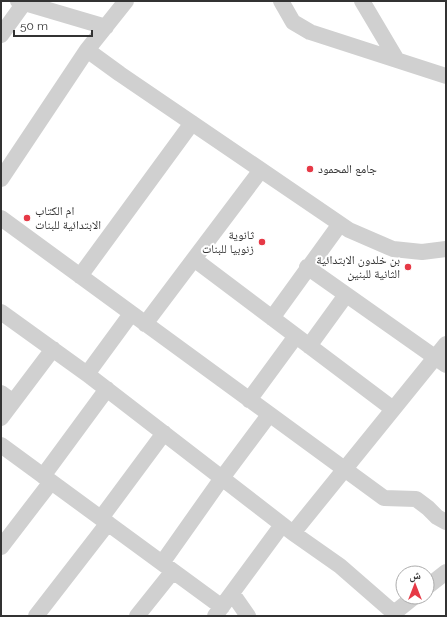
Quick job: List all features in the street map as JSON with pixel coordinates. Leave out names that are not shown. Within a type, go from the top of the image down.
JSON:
[{"type":"street","points":[[1,179],[87,50],[126,1]]},
{"type":"street","points":[[281,1],[293,22],[310,32],[446,76]]},
{"type":"street","points":[[362,1],[397,60]]},
{"type":"street","points":[[1,35],[21,2],[106,27]]},
{"type":"street","points":[[87,50],[348,230],[393,249],[422,252],[446,249]]},
{"type":"street","points":[[80,276],[192,123]]},
{"type":"street","points":[[145,324],[260,170]]},
{"type":"street","points":[[1,218],[384,498],[416,499],[437,517],[446,522]]},
{"type":"street","points":[[272,318],[307,267],[340,224]]},
{"type":"street","points":[[194,259],[393,410]]},
{"type":"street","points":[[307,267],[440,362]]},
{"type":"street","points":[[309,346],[346,295]]},
{"type":"street","points":[[1,312],[87,374],[288,529],[340,566],[394,613],[411,605]]},
{"type":"street","points":[[87,374],[131,314]]},
{"type":"street","points":[[249,400],[296,336]]},
{"type":"street","points":[[1,445],[168,567],[218,611],[288,529],[345,470],[393,410],[440,362],[446,344]]},
{"type":"street","points":[[1,418],[7,398],[53,349]]},
{"type":"street","points":[[1,547],[107,389]]},
{"type":"street","points":[[137,616],[222,478],[269,415]]},
{"type":"street","points":[[36,616],[104,521],[164,433]]},
{"type":"street","points":[[435,582],[445,576]]},
{"type":"street","points":[[232,593],[248,616]]},
{"type":"place","name":"جامع المحمود","points":[[310,169]]},
{"type":"place","name":"ام الكتاب الابتدائية للبنات","points":[[27,218]]},
{"type":"place","name":"ثانوية زنوبيا للبنات","points":[[262,242]]},
{"type":"place","name":"بن خلدون الابتدائية الثانية للبنين","points":[[408,267]]}]
